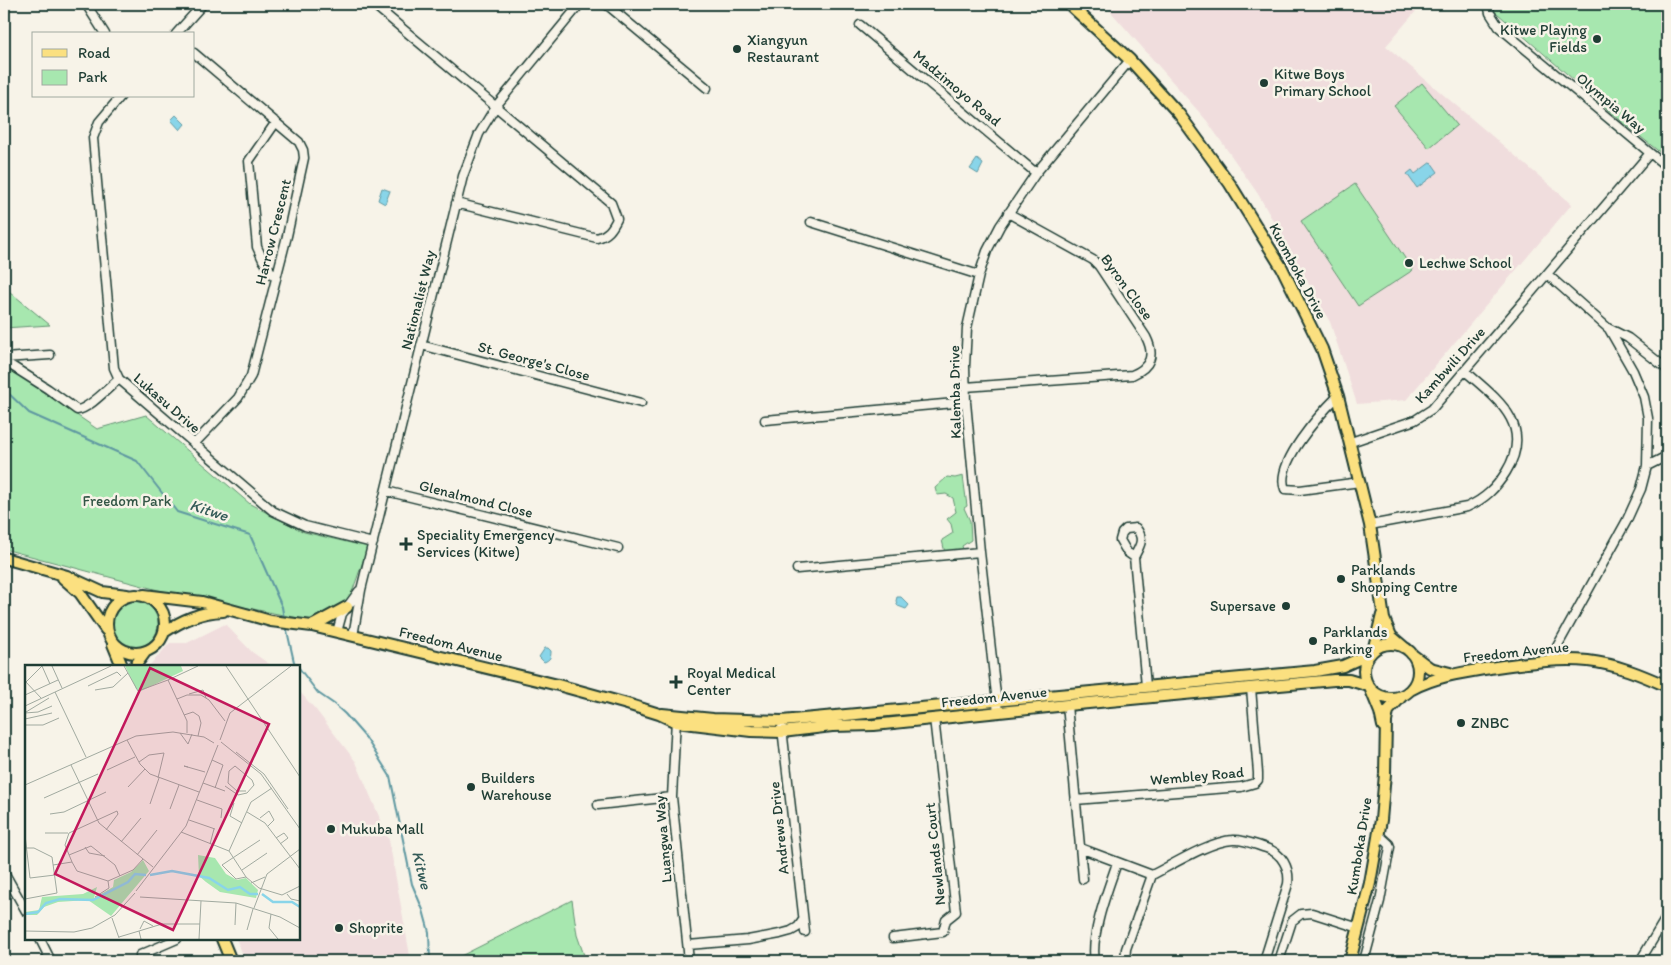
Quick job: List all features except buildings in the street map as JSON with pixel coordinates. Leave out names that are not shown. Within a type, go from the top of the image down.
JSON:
[{"type":"main road","name":"Kuomboka Drive","points":[[1070,4],[1130,60],[1179,114],[1230,184],[1256,224],[1303,308],[1322,349],[1351,442],[1370,525],[1378,570],[1382,612]]},
{"type":"main road","points":[[4,558],[67,576],[102,592],[144,595],[153,600],[164,614],[164,632],[158,644],[139,653],[124,651],[110,638],[107,618],[110,610],[114,604],[128,595]]},
{"type":"main road","points":[[59,574],[80,593],[110,638],[122,665]]},
{"type":"main road","name":"Freedom Avenue","points":[[144,595],[183,599],[271,620],[312,626],[558,685],[659,714],[728,729],[782,732],[832,726],[874,725],[1334,680],[1355,682],[1370,688]]},
{"type":"main road","points":[[312,626],[347,607]]},
{"type":"main road","name":"Freedom Avenue","points":[[164,632],[199,614],[234,610]]},
{"type":"main road","name":"Freedom Avenue","points":[[1382,612],[1391,636],[1408,651],[1430,668],[1454,674]]},
{"type":"main road","points":[[1371,653],[1380,646],[1388,644],[1397,645],[1408,651],[1418,667],[1416,682],[1412,689],[1400,697],[1393,699],[1384,698],[1370,688],[1364,675],[1364,668],[1380,628],[1382,612]]},
{"type":"main road","points":[[136,665],[146,651]]},
{"type":"main road","name":"Freedom Avenue","points":[[676,718],[782,721],[997,701],[1334,668],[1353,663],[1371,653]]},
{"type":"main road","name":"Freedom Avenue","points":[[1412,689],[1430,680],[1454,674],[1549,661],[1588,661],[1622,668],[1667,686]]},
{"type":"main road","points":[[1187,694],[1228,679]]},
{"type":"main road","name":"Kumboka Drive","points":[[1370,688],[1380,712],[1385,734]]},
{"type":"main road","name":"Kumboka Drive","points":[[1350,961],[1367,898],[1378,834],[1385,774],[1385,734],[1388,711],[1400,697]]},
{"type":"main road","points":[[222,940],[232,961]]},
{"type":"street","points":[[86,4],[104,32]]},
{"type":"street","points":[[178,32],[203,4]]},
{"type":"street","points":[[373,4],[611,203],[617,219],[612,230],[603,237],[597,238],[456,203]]},
{"type":"street","name":"Nationalist Way","points":[[352,636],[361,590],[463,176],[479,134],[496,106],[580,4]]},
{"type":"street","points":[[606,4],[708,88]]},
{"type":"street","name":"Olympia Way","points":[[1488,4],[1490,13],[1499,27],[1650,153],[1547,274]]},
{"type":"street","name":"Madzimoyo Road","points":[[860,25],[1036,173]]},
{"type":"street","name":"Harrow Crescent","points":[[194,444],[238,398],[252,376],[287,236],[304,158],[299,142],[195,54]]},
{"type":"street","name":"Kalemba Drive","points":[[998,712],[966,402],[968,328],[979,275],[987,251],[1008,214],[1036,173],[1130,60]]},
{"type":"street","name":"Lukasu Drive","points":[[119,98],[99,122],[93,138],[114,368],[119,379],[278,515],[304,526],[373,543]]},
{"type":"street","points":[[276,122],[249,161],[257,247],[276,279]]},
{"type":"street","points":[[1650,153],[1667,167]]},
{"type":"street","name":"Byron Close","points":[[965,387],[1132,375],[1140,372],[1149,363],[1152,354],[1151,346],[1146,337],[1099,266],[1093,260],[1008,214]]},
{"type":"street","points":[[811,222],[979,275]]},
{"type":"street","points":[[1547,274],[1609,329],[1628,338],[1667,369]]},
{"type":"street","name":"Kambwili Drive","points":[[1351,442],[1424,415],[1432,409],[1547,274]]},
{"type":"street","points":[[1549,661],[1626,522],[1641,489],[1647,466],[1648,418],[1644,397],[1634,371],[1609,329]]},
{"type":"street","name":"St. George's Close","points":[[421,345],[641,403]]},
{"type":"street","points":[[4,360],[50,355]]},
{"type":"street","points":[[4,360],[77,410],[81,410],[89,405],[119,379]]},
{"type":"street","points":[[1370,525],[1467,507],[1481,500],[1492,490],[1508,469],[1516,447],[1516,432],[1513,422],[1501,403],[1465,371]]},
{"type":"street","points":[[1338,396],[1295,448],[1285,467],[1282,478],[1285,489],[1300,490],[1360,482]]},
{"type":"street","points":[[765,420],[966,402]]},
{"type":"street","points":[[1647,466],[1667,456]]},
{"type":"street","name":"Glenalmond Close","points":[[386,491],[618,548]]},
{"type":"street","points":[[797,570],[980,552]]},
{"type":"street","points":[[1134,557],[1146,686]]},
{"type":"street","points":[[337,632],[340,618],[361,590]]},
{"type":"street","name":"Wembley Road","points":[[1075,800],[1241,786],[1255,783],[1258,780],[1258,773],[1251,688]]},
{"type":"street","points":[[1066,705],[1083,879]]},
{"type":"street","name":"Luangwa Way","points":[[676,718],[672,797],[689,961]]},
{"type":"street","name":"Newlands Court","points":[[893,938],[943,932],[946,920],[956,912],[934,718]]},
{"type":"street","name":"Andrews Drive","points":[[782,721],[805,932]]},
{"type":"street","points":[[598,805],[672,797]]},
{"type":"street","points":[[1364,961],[1380,901],[1390,847],[1378,834]]},
{"type":"street","points":[[1125,961],[1126,950],[1152,875],[1206,848],[1230,840],[1240,840],[1272,850],[1287,867],[1288,884],[1264,961]]},
{"type":"street","points":[[1080,848],[1152,875]]},
{"type":"street","points":[[1095,961],[1093,951],[1101,914],[1117,863]]},
{"type":"street","points":[[4,872],[25,909]]},
{"type":"street","points":[[1367,898],[1380,901]]},
{"type":"street","points":[[1280,961],[1292,921],[1301,914],[1312,913],[1359,928]]},
{"type":"street","points":[[1640,961],[1667,916]]},
{"type":"street","points":[[688,945],[748,940],[780,934],[798,927],[803,920]]},
{"type":"street","points":[[40,940],[51,961]]},
{"type":"street","points":[[140,954],[175,940]]},
{"type":"shaded area","name":"Lechwe School","points":[[1104,4],[1422,4],[1386,46],[1572,204],[1406,400],[1357,404],[1330,322],[1258,194],[1207,121]]},
{"type":"shaded area","points":[[225,624],[252,652],[271,665],[150,665],[170,643],[187,643]]},
{"type":"shaded area","name":"Mukuba Mall","points":[[300,692],[356,762],[389,840],[411,961],[246,961],[236,940],[300,940]]},
{"type":"green space","name":"Kitwe Playing Fields","points":[[1490,4],[1667,4],[1667,158],[1621,121],[1490,7]]},
{"type":"green space","points":[[1422,83],[1457,125],[1429,148],[1394,106]]},
{"type":"green space","points":[[1355,184],[1413,270],[1358,306],[1301,221]]},
{"type":"green space","points":[[4,287],[50,325],[4,328]]},
{"type":"green space","name":"Freedom Park","points":[[4,365],[97,429],[146,415],[250,504],[304,532],[368,547],[350,598],[313,621],[158,590],[4,549]]},
{"type":"green space","points":[[963,476],[967,506],[964,508],[970,521],[971,540],[962,546],[964,551],[945,553],[942,540],[953,533],[951,524],[947,519],[956,512],[953,498],[946,494],[937,495],[935,488],[947,477]]},
{"type":"green space","points":[[135,601],[148,605],[154,611],[158,624],[154,637],[148,643],[135,647],[122,643],[116,637],[112,624],[116,611],[122,605]]},
{"type":"green space","points":[[572,900],[577,935],[586,961],[451,961]]},
{"type":"water","points":[[176,115],[185,124],[180,130],[171,120]]},
{"type":"water","points":[[977,159],[983,164],[978,174],[970,169]]},
{"type":"water","points":[[1431,162],[1438,172],[1417,188],[1407,174],[1412,170],[1415,174]]},
{"type":"water","points":[[382,188],[390,191],[385,204],[378,200]]},
{"type":"water","points":[[897,597],[901,597],[909,605],[906,609],[898,606]]},
{"type":"water","points":[[545,648],[548,648],[551,653],[549,659],[544,662],[539,657]]},
{"type":"waterway","name":"Kitwe","points":[[4,389],[29,413],[137,461],[177,512],[250,535],[282,607],[284,619]]},
{"type":"waterway","name":"Kitwe","points":[[286,626],[296,665]]},
{"type":"waterway","name":"Kitwe","points":[[300,669],[318,693],[345,714],[366,738],[390,776],[412,884],[423,910],[429,932],[430,961]]},
{"type":"place","name":"Kitwe Playing Fields","points":[[1597,39]]},
{"type":"place","name":"Xiangyun Restaurant","points":[[737,49]]},
{"type":"place","name":"Kitwe Boys Primary School","points":[[1264,83]]},
{"type":"place","name":"Lechwe School","points":[[1409,263]]},
{"type":"place","name":"Speciality Emergency Services (Kitwe)","points":[[406,544]]},
{"type":"place","name":"Parklands Shopping Centre","points":[[1341,579]]},
{"type":"place","name":"Supersave","points":[[1286,606]]},
{"type":"place","name":"Parklands Parking","points":[[1313,641]]},
{"type":"place","name":"Royal Medical Center","points":[[676,682]]},
{"type":"place","name":"ZNBC","points":[[1461,723]]},
{"type":"place","name":"Builders Warehouse","points":[[471,787]]},
{"type":"place","name":"Mukuba Mall","points":[[331,829]]},
{"type":"place","name":"Shoprite","points":[[339,928]]}]
